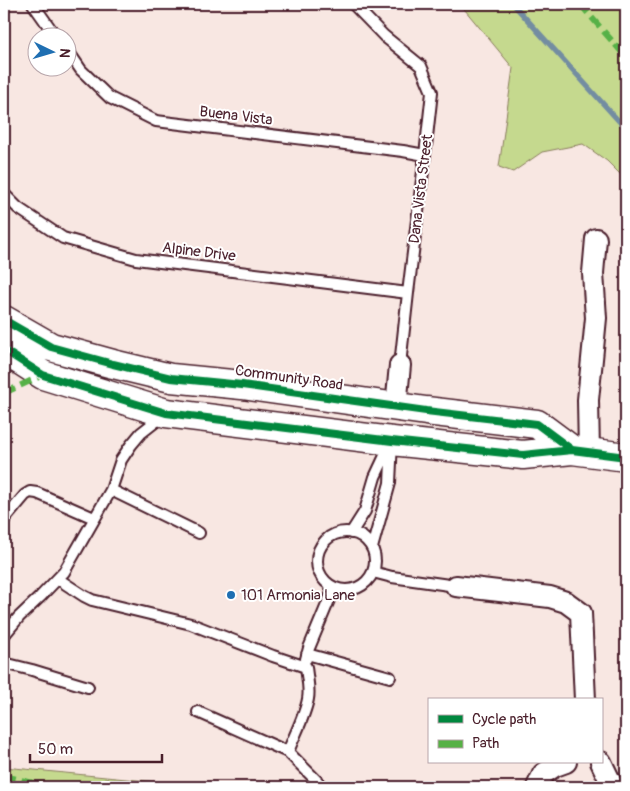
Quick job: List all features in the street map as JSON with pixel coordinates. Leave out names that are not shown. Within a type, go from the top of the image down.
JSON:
[{"type":"main road","name":"Community Road","points":[[4,320],[51,347],[171,378],[242,385],[426,411],[537,424],[580,451]]},
{"type":"main road","name":"Community Road","points":[[4,350],[43,376],[166,413],[524,456],[580,451],[626,457]]},
{"type":"main road","points":[[392,441],[426,411]]},
{"type":"street","points":[[580,451],[588,400],[596,318],[593,273],[596,239]]},
{"type":"street","name":"Dana Vista Street","points":[[396,406],[400,365]]},
{"type":"street","points":[[456,586],[550,597],[566,602],[581,613],[585,698]]},
{"type":"street","points":[[538,787],[543,774],[560,764]]},
{"type":"street","points":[[601,764],[613,787]]},
{"type":"lane","points":[[33,4],[51,28]]},
{"type":"lane","name":"Dana Vista Street","points":[[353,4],[384,36],[421,66],[432,92],[400,365]]},
{"type":"lane","name":"Buena Vista","points":[[78,65],[110,98],[156,121],[425,155]]},
{"type":"lane","name":"Alpine Drive","points":[[4,194],[18,208],[63,238],[136,259],[408,293]]},
{"type":"lane","points":[[4,635],[19,617],[58,579],[111,490],[121,460],[141,433],[166,413]]},
{"type":"lane","points":[[351,533],[365,511],[375,476],[392,441]]},
{"type":"lane","points":[[372,548],[390,483],[392,441]]},
{"type":"lane","points":[[111,490],[199,533]]},
{"type":"lane","points":[[4,520],[24,495],[30,492],[94,518]]},
{"type":"lane","points":[[342,532],[360,536],[372,548],[375,564],[373,572],[361,586],[353,590],[334,588],[321,576],[317,557],[325,540],[333,535],[342,532]]},
{"type":"lane","points":[[373,572],[392,577],[456,586]]},
{"type":"lane","points":[[58,579],[92,600],[205,628],[273,656],[306,667]]},
{"type":"lane","points":[[288,752],[308,698],[307,654],[334,588]]},
{"type":"lane","points":[[307,654],[390,677]]},
{"type":"lane","points":[[4,664],[32,670],[88,687]]},
{"type":"lane","points":[[198,712],[288,752],[323,787]]},
{"type":"green space","points":[[460,4],[626,4],[626,180],[607,161],[583,144],[542,152],[513,172],[499,167],[513,68]]},
{"type":"green space","points":[[4,767],[177,784],[180,787],[4,787]]},
{"type":"waterway","points":[[513,4],[626,129]]},
{"type":"marked path","points":[[580,4],[626,57]]},
{"type":"marked path","points":[[4,393],[43,375]]},
{"type":"marked path","points":[[4,776],[51,787]]},
{"type":"cycle path","points":[[4,320],[51,347],[171,378],[242,385],[426,411],[537,424],[572,450]]},
{"type":"cycle path","points":[[4,350],[43,375],[166,413],[523,455],[572,450],[626,457]]},
{"type":"place","name":"101 Armonia Lane","points":[[231,595]]}]
